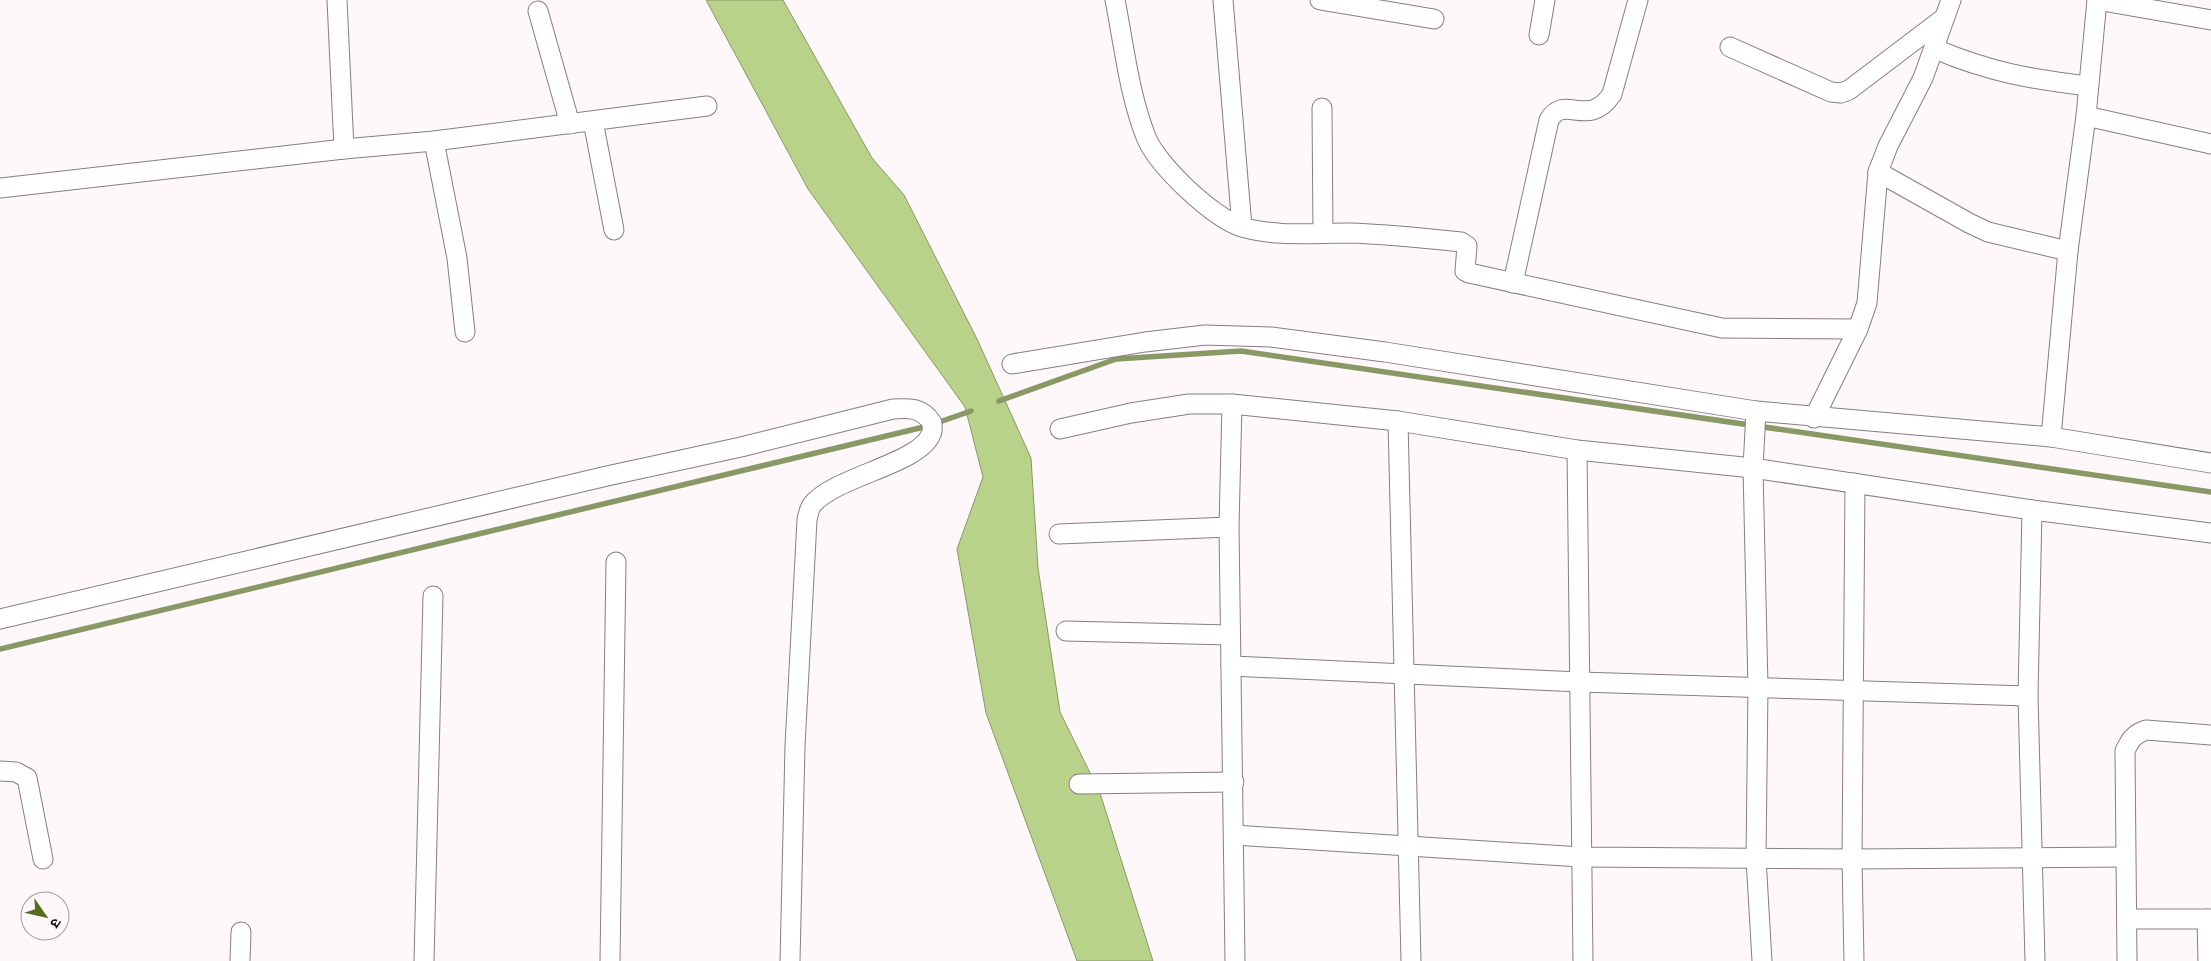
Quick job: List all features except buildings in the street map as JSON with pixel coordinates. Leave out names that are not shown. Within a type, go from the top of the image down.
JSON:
[{"type":"street","points":[[337,0],[344,149]]},
{"type":"street","points":[[1115,0],[1130,80],[1147,139],[1155,154],[1192,193],[1226,220],[1242,227],[1270,232],[1378,234],[1462,242],[1467,246],[1466,271],[1722,328],[1858,329]]},
{"type":"street","points":[[1223,0],[1242,227]]},
{"type":"street","points":[[1320,0],[1434,19]]},
{"type":"street","points":[[1539,35],[1545,0]]},
{"type":"street","points":[[1513,283],[1548,120],[1553,112],[1559,109],[1596,111],[1605,104],[1612,94],[1638,0]]},
{"type":"street","points":[[1814,418],[1858,329],[1867,303],[1878,172],[1888,146],[1923,78],[1935,50],[1951,0]]},
{"type":"street","points":[[2051,437],[2068,251],[2086,116],[2097,0],[2211,20]]},
{"type":"street","points":[[538,11],[570,124]]},
{"type":"street","points":[[1730,47],[1831,92],[1841,93],[1849,90],[1944,18]]},
{"type":"street","points":[[1935,50],[1994,71],[2029,79],[2088,86]]},
{"type":"street","points":[[0,188],[344,149],[434,141],[707,106]]},
{"type":"street","points":[[1322,108],[1323,233]]},
{"type":"street","points":[[2086,116],[2211,144]]},
{"type":"street","points":[[593,121],[614,230]]},
{"type":"street","points":[[434,141],[457,258],[465,332]]},
{"type":"street","points":[[1878,172],[1988,232],[2068,251]]},
{"type":"street","points":[[1012,364],[1144,342],[1205,335],[1255,336],[1386,352],[1756,416],[1814,418],[2051,437],[2211,464]]},
{"type":"street","points":[[1060,429],[1131,413],[1189,404],[1232,404],[1398,421],[1577,450],[1753,468],[2032,510],[2211,533]]},
{"type":"street","points":[[1232,404],[1229,527],[1235,961]]},
{"type":"street","points":[[0,619],[607,476],[741,447],[893,409],[912,408],[923,412],[932,428],[920,447],[900,460],[829,491],[810,507],[808,513],[795,746],[790,961]]},
{"type":"street","points":[[1756,416],[1753,468],[1758,686],[1756,858],[1762,961]]},
{"type":"street","points":[[1398,421],[1411,961]]},
{"type":"street","points":[[1577,450],[1582,961]]},
{"type":"street","points":[[1854,961],[1852,859],[1855,483]]},
{"type":"street","points":[[2032,510],[2028,696],[2035,961]]},
{"type":"street","points":[[1059,534],[1229,527]]},
{"type":"street","points":[[610,961],[616,562]]},
{"type":"street","points":[[424,961],[433,596]]},
{"type":"street","points":[[1066,631],[1230,635]]},
{"type":"street","points":[[1231,666],[1580,682],[1758,686],[2028,696]]},
{"type":"street","points":[[2127,961],[2125,751],[2129,742],[2136,734],[2146,730],[2211,735]]},
{"type":"street","points":[[0,771],[16,772],[27,778],[43,858]]},
{"type":"street","points":[[1079,784],[1234,782]]},
{"type":"street","points":[[1234,835],[1581,857],[1852,859],[2125,857]]},
{"type":"street","points":[[2127,919],[2209,919],[2208,961]]},
{"type":"street","points":[[240,961],[241,932]]},
{"type":"shaded area","points":[[706,0],[783,0],[872,158],[904,195],[977,339],[1031,458],[1038,568],[1060,712],[1100,793],[1153,961],[1077,961],[986,713],[957,549],[983,477],[965,407],[808,189]]},
{"type":"waterway","points":[[999,401],[1116,359],[1241,351],[2211,492]]},
{"type":"waterway","points":[[0,649],[928,426],[971,411]]}]
